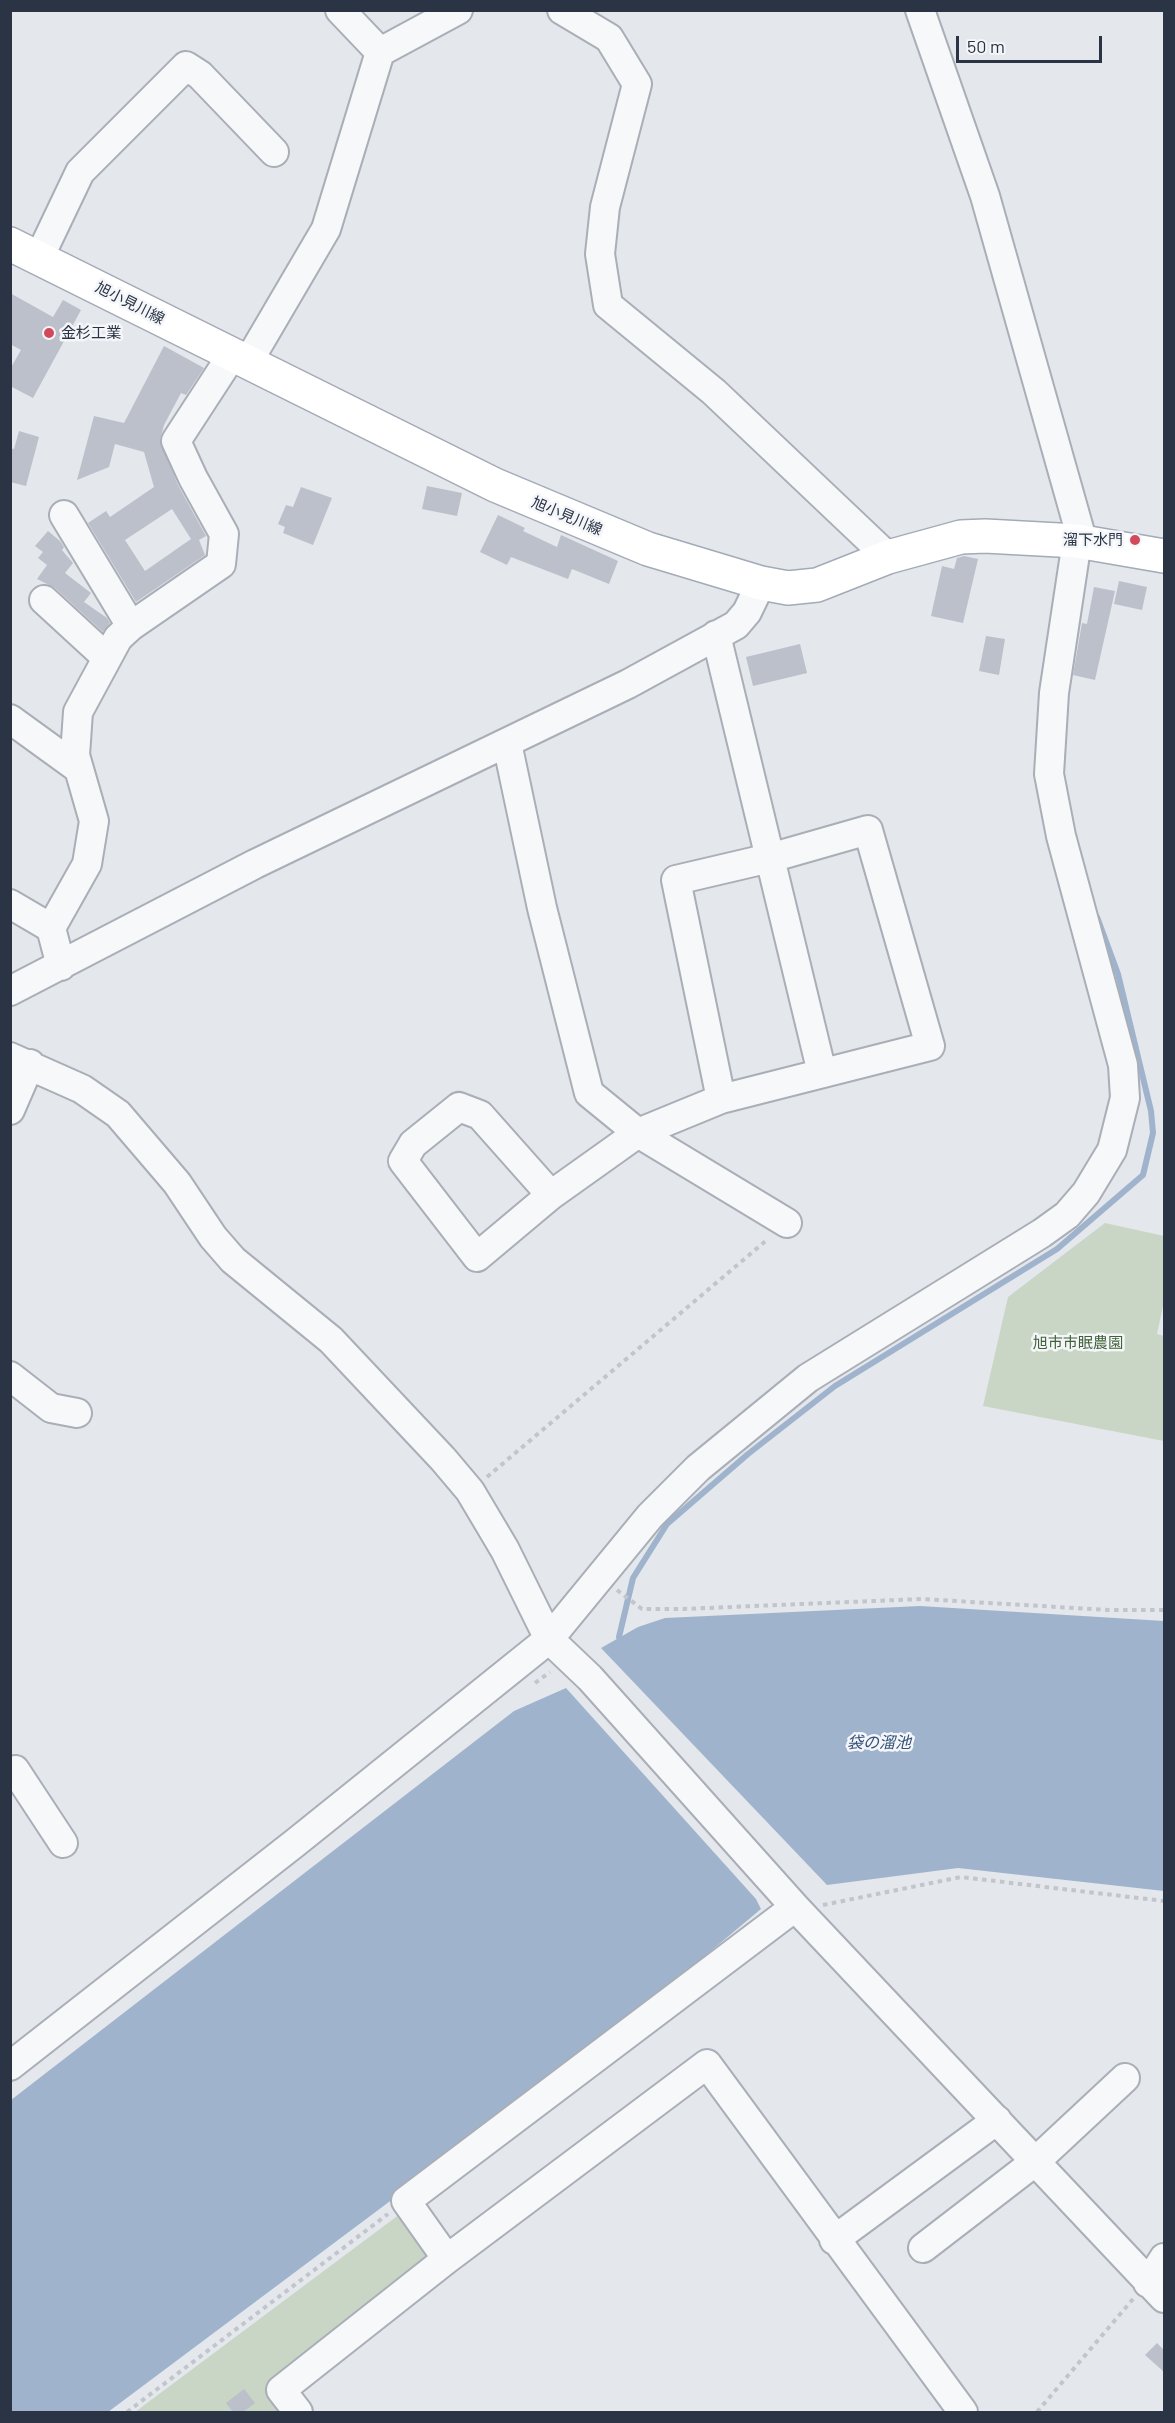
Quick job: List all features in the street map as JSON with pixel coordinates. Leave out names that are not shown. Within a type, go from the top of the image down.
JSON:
[{"type":"main road","name":"旭小見川線","points":[[25,251],[536,503],[648,549],[760,583],[788,588],[817,585],[888,556],[961,537],[985,536],[1080,542],[1164,556]]},
{"type":"street","points":[[340,10],[380,52]]},
{"type":"street","points":[[61,966],[51,928],[87,864],[94,821],[75,755],[78,712],[118,638],[131,626],[221,564],[224,534],[193,478],[176,441],[240,358],[326,229],[380,52],[458,10]]},
{"type":"street","points":[[562,10],[609,38],[637,84],[604,207],[600,254],[608,305],[714,392],[888,556]]},
{"type":"street","points":[[10,2066],[296,1843],[549,1639],[599,1575],[650,1516],[698,1468],[808,1378],[1067,1215],[1086,1193],[1112,1150],[1125,1098],[1123,1065],[1053,806],[1049,774],[1054,693],[1080,542],[985,196],[920,10]]},
{"type":"street","points":[[25,251],[80,172],[186,66],[200,75],[274,152]]},
{"type":"street","points":[[64,515],[131,626]]},
{"type":"street","points":[[10,991],[255,864],[628,684],[736,625],[747,612],[760,583]]},
{"type":"street","points":[[44,600],[106,657]]},
{"type":"street","points":[[716,636],[822,1073]]},
{"type":"street","points":[[10,719],[79,769]]},
{"type":"street","points":[[507,743],[542,908],[588,1093],[638,1133],[787,1223]]},
{"type":"street","points":[[551,1195],[480,1115],[459,1107],[413,1144],[403,1161],[477,1257],[551,1195],[638,1133],[721,1099],[930,1046],[868,830],[770,858],[676,880],[721,1099]]},
{"type":"street","points":[[10,904],[51,928]]},
{"type":"street","points":[[10,1110],[20,1060],[82,1089],[118,1114],[177,1183],[213,1237],[233,1260],[331,1341],[470,1491],[504,1550],[549,1639],[590,1678],[805,1907],[997,2120],[1156,2291]]},
{"type":"street","points":[[10,1376],[51,1408],[77,1413]]},
{"type":"street","points":[[12,1768],[63,1843]]},
{"type":"street","points":[[447,2259],[406,2201],[805,1907]]},
{"type":"street","points":[[294,2411],[281,2390],[447,2259],[707,2064],[834,2240],[963,2412]]},
{"type":"street","points":[[923,2247],[1036,2161],[1125,2078]]},
{"type":"street","points":[[834,2240],[997,2120]]},
{"type":"street","points":[[1156,2291],[1164,2258]]},
{"type":"path","points":[[470,1491],[787,1223]]},
{"type":"path","points":[[599,1575],[642,1609],[921,1599],[1109,1610],[1164,1610]]},
{"type":"path","points":[[530,1687],[557,1667]]},
{"type":"path","points":[[805,1907],[961,1877],[1164,1901]]},
{"type":"path","points":[[127,2412],[406,2201]]},
{"type":"path","points":[[1038,2412],[1119,2314],[1156,2291]]},
{"type":"green space","name":"旭市市眠農園","points":[[1105,1223],[1164,1236],[1164,1301],[1157,1334],[1164,1336],[1164,1441],[983,1406],[1008,1297]]},
{"type":"green space","points":[[404,2211],[437,2257],[284,2407],[276,2412],[135,2412]]},
{"type":"water","name":"袋の溜池","points":[[920,1606],[1164,1621],[1164,1891],[958,1868],[827,1885],[601,1648],[638,1627],[665,1618]]},
{"type":"water","points":[[566,1688],[756,1899],[761,1909],[657,1996],[433,2169],[108,2412],[11,2412],[11,2100],[514,1711]]},
{"type":"building","name":"金杉工業","points":[[10,293],[53,317],[63,300],[81,310],[33,398],[10,386],[10,369],[21,350],[10,344]]},
{"type":"building","points":[[164,346],[204,368],[186,395],[181,393],[164,425],[160,440],[178,485],[206,536],[199,540],[205,555],[136,602],[88,523],[106,511],[110,517],[154,487],[144,452],[115,444],[109,467],[77,480],[94,416],[124,423]],"holes":[[[172,509],[191,539],[145,571],[125,540]]]},
{"type":"building","points":[[19,431],[39,437],[26,486],[10,482],[10,448],[14,449]]},
{"type":"building","points":[[427,486],[462,493],[457,516],[422,509]]},
{"type":"building","points":[[301,487],[332,498],[313,545],[283,533],[285,527],[278,524],[286,505],[293,507]]},
{"type":"building","points":[[498,515],[525,528],[523,531],[557,547],[561,535],[618,561],[609,584],[572,569],[568,579],[511,557],[507,565],[480,552]]},
{"type":"building","points":[[48,531],[60,541],[64,547],[62,550],[73,563],[65,573],[91,593],[84,602],[107,618],[110,623],[103,632],[55,588],[37,579],[47,565],[38,558],[43,552],[35,546]]},
{"type":"building","points":[[964,556],[978,559],[963,623],[931,616],[942,566],[954,569],[957,558]]},
{"type":"building","points":[[1119,581],[1147,587],[1142,610],[1114,604]]},
{"type":"building","points":[[1094,587],[1115,591],[1095,680],[1073,675],[1082,623],[1087,624]]},
{"type":"building","points":[[986,636],[1005,639],[999,675],[979,671]]},
{"type":"building","points":[[800,644],[807,673],[753,686],[746,657]]},
{"type":"building","points":[[1157,2343],[1164,2350],[1164,2372],[1145,2355]]},
{"type":"building","points":[[244,2389],[255,2403],[243,2412],[233,2412],[226,2403]]},
{"type":"waterway","points":[[619,1637],[633,1578],[667,1524],[748,1454],[835,1386],[1057,1249],[1143,1175],[1153,1133],[1151,1111],[1118,974],[1097,917]]},
{"type":"place","name":"金杉工業","points":[[49,333]]},
{"type":"place","name":"溜下水門","points":[[1135,540]]}]
